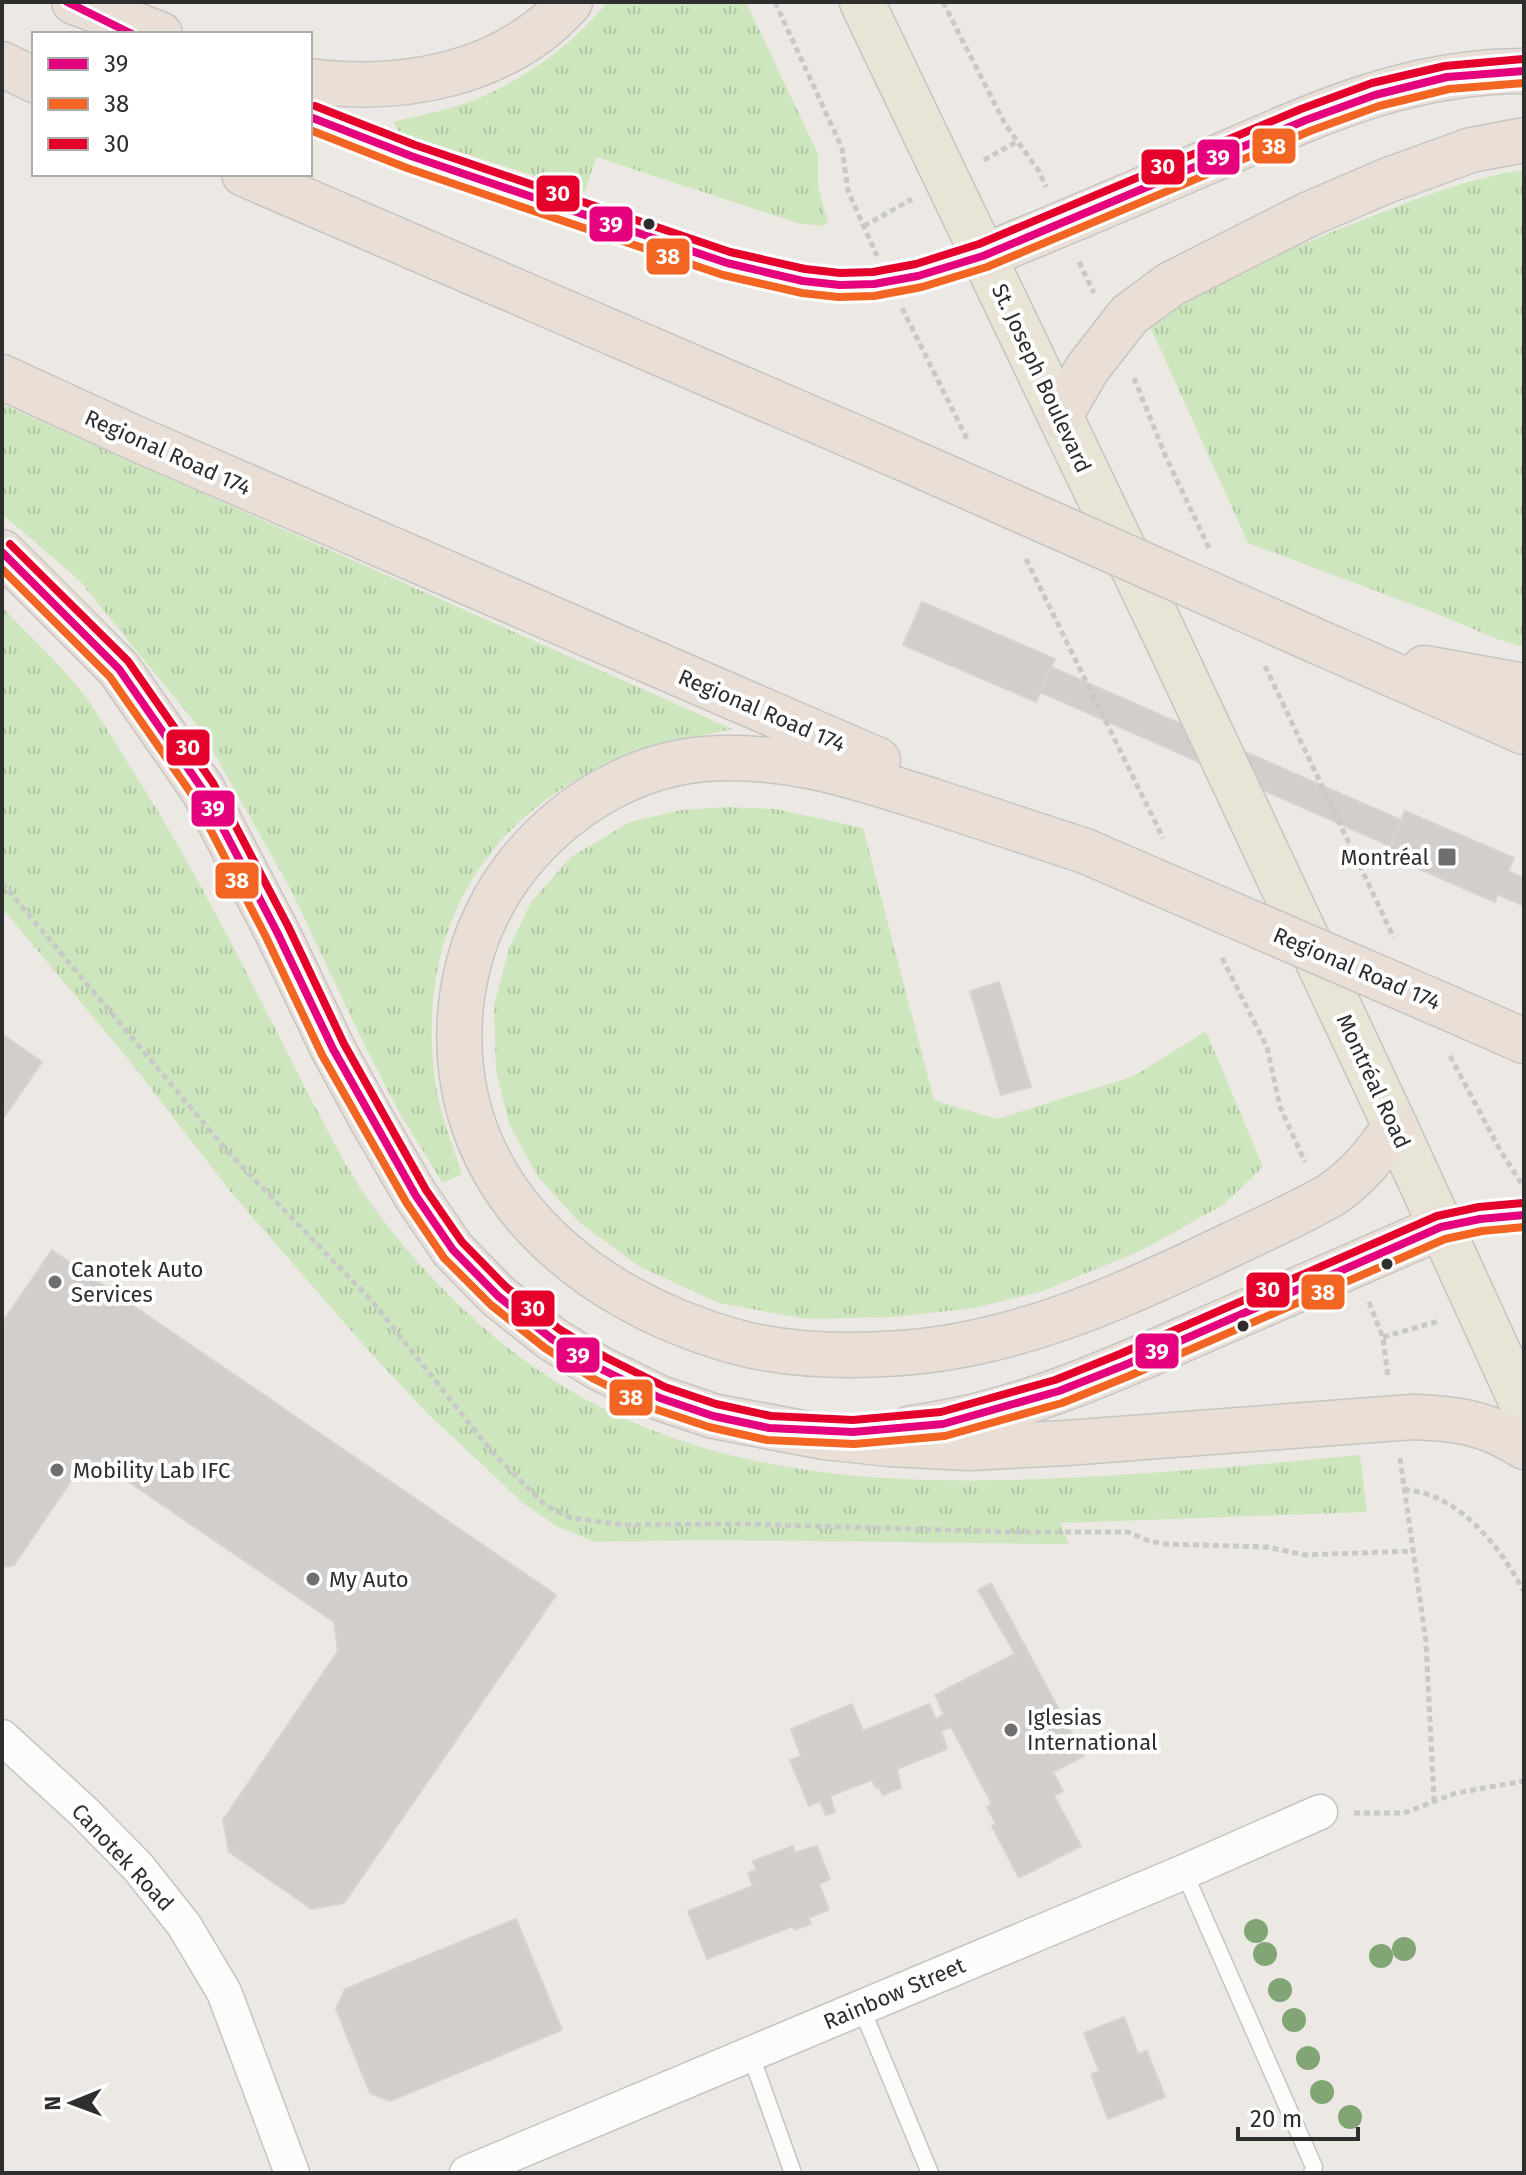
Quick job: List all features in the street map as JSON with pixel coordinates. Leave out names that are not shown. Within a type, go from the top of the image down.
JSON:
[{"type":"highway","points":[[74,2],[155,32]]},
{"type":"highway","points":[[312,81],[366,86],[397,84],[437,78],[472,68],[526,38],[570,2]]},
{"type":"highway","points":[[2,64],[32,79]]},
{"type":"highway","points":[[984,256],[1369,94],[1436,78],[1524,71]]},
{"type":"highway","points":[[1060,416],[1087,369],[1114,335],[1138,307],[1171,284],[1307,215],[1386,181],[1471,150],[1524,140]]},
{"type":"highway","points":[[249,176],[903,458],[1524,732]]},
{"type":"highway","name":"Regional Road 174","points":[[2,377],[1085,851],[1456,1029],[1524,1041]]},
{"type":"highway","points":[[2,552],[119,669],[203,790],[277,932],[339,1061],[416,1196],[453,1250],[498,1296],[552,1339],[599,1368],[660,1398],[713,1416],[824,1437],[890,1444],[969,1448],[1151,1438],[1394,1418],[1441,1418],[1470,1422],[1503,1433],[1524,1447]]},
{"type":"highway","points":[[1323,644],[1451,675],[1524,686]]},
{"type":"highway","points":[[1085,851],[834,770],[786,760],[698,760],[649,771],[603,791],[562,818],[525,855],[496,894],[473,943],[462,993],[459,1041],[463,1092],[478,1143],[502,1185],[532,1225],[571,1261],[622,1295],[672,1320],[735,1342],[783,1351],[846,1355],[905,1353],[965,1344],[1041,1325],[1100,1304],[1174,1273],[1331,1195],[1354,1179],[1395,1126]]},
{"type":"highway","points":[[769,1428],[853,1432],[897,1430],[943,1424],[1010,1406],[1125,1365],[1441,1227]]},
{"type":"main road","name":"St. Joseph Boulevard","points":[[862,2],[1221,755]]},
{"type":"main road","name":"Montréal Road","points":[[1221,755],[1524,1408]]},
{"type":"street","name":"Canotek Road","points":[[2,1737],[84,1812],[138,1867],[184,1925],[224,1992],[292,2173]]},
{"type":"street","name":"Rainbow Street","points":[[467,2173],[1320,1812]]},
{"type":"lane","points":[[67,2],[128,32]]},
{"type":"lane","points":[[312,118],[464,176],[772,275],[823,284],[875,284],[924,275],[984,256]]},
{"type":"lane","points":[[1441,1227],[1524,1215]]},
{"type":"lane","points":[[1184,1872],[1314,2167],[1312,2173]]},
{"type":"lane","points":[[861,2007],[930,2173]]},
{"type":"lane","points":[[750,2053],[793,2173]]},
{"type":"path","points":[[775,2],[842,148],[848,191],[882,265]]},
{"type":"path","points":[[943,2],[1005,124],[1039,171],[1213,557]]},
{"type":"path","points":[[911,326],[967,440]]},
{"type":"path","points":[[1023,553],[1163,838]]},
{"type":"path","points":[[1261,657],[1396,943]]},
{"type":"path","points":[[1219,952],[1267,1047],[1280,1107],[1301,1153]]},
{"type":"path","points":[[1456,1029],[1500,1150],[1524,1187]]},
{"type":"path","points":[[1368,1300],[1383,1338],[1389,1380]]},
{"type":"path","points":[[1383,1338],[1421,1326]]},
{"type":"path","points":[[1399,1454],[1426,1642],[1434,1801]]},
{"type":"path","points":[[1404,1489],[1432,1495],[1471,1520],[1514,1572],[1524,1592]]},
{"type":"path","points":[[1128,1532],[1166,1544],[1267,1547],[1305,1555],[1412,1551]]},
{"type":"path","points":[[1320,1812],[1404,1813],[1482,1787],[1524,1781]]},
{"type":"green space","points":[[607,2],[746,2],[818,154],[818,185],[828,224],[798,223],[596,157],[585,192],[400,133],[393,122],[451,108],[501,88],[567,44]]},
{"type":"green space","points":[[1524,170],[1524,647],[1248,543],[1150,326],[1219,282],[1294,248],[1433,193],[1478,179]]},
{"type":"green space","points":[[2,404],[732,729],[639,752],[587,774],[546,800],[511,830],[482,864],[460,902],[444,942],[435,986],[432,1032],[437,1092],[462,1174],[443,1183],[400,1114],[291,890],[201,730],[79,580],[2,514]]},
{"type":"green space","points":[[2,607],[78,687],[104,724],[214,910],[340,1154],[364,1194],[392,1232],[439,1285],[523,1360],[595,1404],[670,1437],[748,1459],[829,1473],[912,1479],[997,1480],[1153,1473],[1360,1455],[1367,1512],[1060,1523],[1069,1544],[706,1540],[595,1542],[556,1526],[523,1503],[426,1412],[367,1349],[230,1191],[129,1060],[2,908]]},
{"type":"green space","points":[[726,807],[776,809],[863,828],[934,1100],[997,1119],[1134,1076],[1206,1031],[1263,1167],[1223,1205],[1140,1251],[1040,1292],[974,1308],[893,1317],[806,1319],[719,1303],[640,1267],[580,1223],[538,1177],[509,1124],[496,1071],[494,1006],[509,948],[531,902],[571,857],[630,822],[681,810]]},
{"type":"building","points":[[922,602],[1055,659],[1036,702],[903,645]]},
{"type":"building","points":[[1051,667],[1401,820],[1390,846],[1040,692]]},
{"type":"building","points":[[1405,811],[1514,858],[1508,871],[1524,878],[1524,906],[1497,894],[1495,902],[1387,855]]},
{"type":"building","points":[[999,982],[1031,1087],[1001,1095],[970,991]]},
{"type":"building","points":[[2,1034],[42,1062],[2,1120]]},
{"type":"building","points":[[52,1250],[556,1595],[344,1903],[312,1909],[229,1852],[223,1820],[338,1651],[334,1622],[107,1467],[77,1472],[14,1565],[2,1567],[2,1323]]},
{"type":"building","name":"Iglesias International","points":[[991,1583],[1084,1756],[1053,1772],[1063,1791],[1054,1796],[1081,1846],[1019,1878],[992,1826],[996,1824],[987,1807],[992,1804],[951,1727],[941,1731],[947,1749],[897,1769],[901,1788],[883,1795],[872,1780],[830,1796],[835,1812],[826,1815],[820,1801],[809,1806],[790,1760],[801,1756],[791,1729],[852,1704],[863,1731],[929,1704],[936,1719],[944,1714],[935,1695],[1015,1654],[978,1590]]},
{"type":"building","points":[[793,1846],[795,1853],[817,1846],[830,1879],[819,1884],[829,1910],[808,1918],[811,1924],[795,1930],[793,1926],[707,1959],[688,1911],[753,1886],[748,1873],[756,1870],[753,1861]]},
{"type":"building","points":[[516,1919],[562,2030],[390,2101],[370,2093],[336,2009],[345,1989]]},
{"type":"building","points":[[1124,2017],[1138,2054],[1147,2051],[1165,2097],[1108,2119],[1091,2074],[1099,2071],[1084,2033]]},
{"type":"transit line","name":"39","points":[[67,2],[128,32]]},
{"type":"transit line","name":"30","points":[[315,106],[415,145],[730,252],[805,269],[840,273],[873,272],[916,264],[979,244],[1301,109],[1372,83],[1445,66],[1523,59]]},
{"type":"transit line","name":"39","points":[[312,118],[411,156],[727,263],[803,281],[840,285],[874,284],[918,276],[983,256],[1306,120],[1375,95],[1447,77],[1524,71]]},
{"type":"transit line","name":"38","points":[[312,131],[407,168],[723,275],[802,293],[838,297],[874,296],[922,287],[987,267],[1310,131],[1379,106],[1449,89],[1524,83]]},
{"type":"transit line","name":"30","points":[[10,544],[128,661],[213,783],[288,926],[344,1044],[426,1190],[462,1242],[506,1287],[559,1329],[605,1357],[665,1387],[716,1404],[771,1416],[853,1420],[941,1412],[1055,1380],[1437,1216],[1479,1207],[1523,1203]]},
{"type":"transit line","name":"39","points":[[2,552],[119,669],[203,790],[277,932],[333,1049],[416,1196],[453,1250],[498,1296],[552,1339],[599,1368],[660,1398],[713,1416],[769,1428],[853,1432],[943,1424],[1059,1391],[1125,1365],[1441,1227],[1524,1215]]},
{"type":"transit line","name":"38","points":[[2,569],[110,677],[193,796],[266,937],[322,1055],[406,1202],[444,1258],[491,1305],[545,1348],[594,1379],[655,1409],[709,1427],[767,1440],[854,1444],[945,1436],[1062,1403],[1445,1239],[1524,1227]]},
{"type":"place","name":"Montréal","points":[[1447,857]]},
{"type":"place","name":"Canotek Auto Services","points":[[55,1282]]},
{"type":"place","name":"Mobility Lab IFC","points":[[57,1470]]},
{"type":"place","name":"My Auto","points":[[313,1579]]},
{"type":"place","name":"Iglesias International","points":[[1011,1730]]}]
